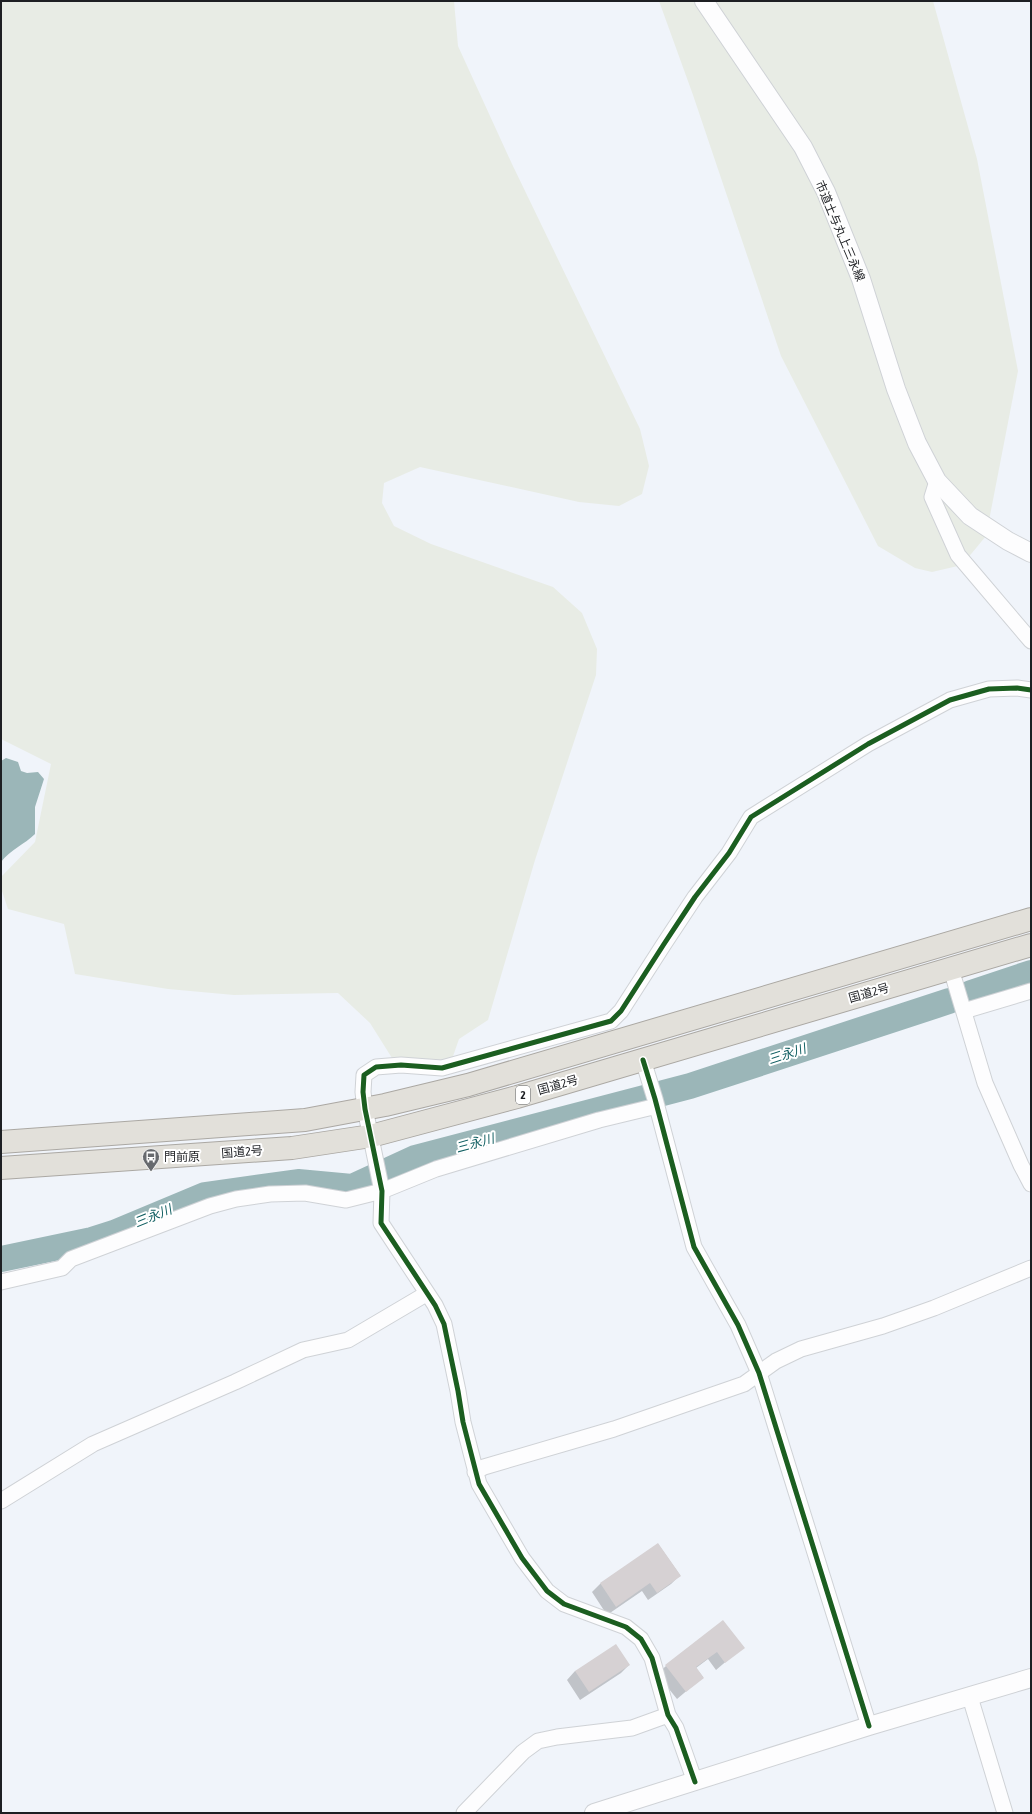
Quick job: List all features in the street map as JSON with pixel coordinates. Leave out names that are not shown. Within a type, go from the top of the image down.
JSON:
[{"type":"highway","name":"国道2号","points":[[1,1142],[305,1120],[365,1109],[468,1085],[1031,919]]},
{"type":"highway","name":"国道2号","points":[[1,1168],[372,1144],[517,1097],[646,1069],[951,969],[1031,945]]},
{"type":"street","name":"市道土与丸上三永線","points":[[704,1],[803,147],[826,192],[861,279],[896,389],[917,443],[937,481],[970,516],[1031,554]]},
{"type":"street","points":[[937,481],[932,497],[958,555],[1031,641]]},
{"type":"street","points":[[695,1782],[676,1728],[668,1715],[652,1658],[641,1639],[626,1627],[564,1604],[547,1591],[522,1558],[479,1484],[463,1422],[444,1324],[435,1305],[426,1294],[381,1223],[381,1188],[365,1109],[363,1092],[364,1075],[376,1067],[401,1065],[442,1068],[611,1021],[622,1011],[668,938],[729,853],[751,817],[868,744],[950,700],[990,689],[1017,688],[1031,690]]},
{"type":"street","points":[[951,969],[985,1082],[1021,1165],[1031,1184]]},
{"type":"street","points":[[964,1011],[1031,991]]},
{"type":"street","points":[[646,1069],[694,1247],[738,1325],[759,1373],[869,1726]]},
{"type":"street","points":[[1,1282],[62,1268],[71,1259],[210,1206],[236,1199],[270,1194],[305,1193],[346,1200],[436,1169],[656,1103]]},
{"type":"street","points":[[475,1472],[484,1467],[622,1427],[744,1384],[776,1361],[802,1349],[883,1326],[934,1308],[1031,1268]]},
{"type":"street","points":[[1,1501],[93,1444],[235,1382],[303,1350],[348,1340],[426,1294]]},
{"type":"street","points":[[594,1813],[869,1726],[1031,1678]]},
{"type":"street","points":[[970,1697],[1005,1813]]},
{"type":"street","points":[[464,1813],[523,1752],[538,1741],[557,1737],[632,1728],[668,1715]]},
{"type":"shaded area","points":[[1,1],[454,1],[458,46],[512,164],[640,429],[649,466],[642,494],[619,506],[579,502],[420,467],[384,483],[382,503],[394,526],[431,544],[553,587],[582,613],[597,649],[596,675],[535,860],[488,1020],[459,1039],[451,1062],[392,1058],[370,1023],[338,993],[234,995],[168,989],[75,974],[64,924],[8,909],[1,888],[1,877],[35,842],[51,764],[1,739]]},
{"type":"shaded area","points":[[659,1],[933,1],[977,159],[1018,371],[986,536],[962,565],[932,572],[915,568],[878,546],[781,356],[693,95]]},
{"type":"water","points":[[6,758],[18,762],[21,771],[27,773],[38,772],[44,779],[35,807],[35,834],[1,862],[1,761]]},
{"type":"building","points":[[658,1543],[681,1576],[657,1593],[650,1583],[616,1607],[600,1583]]},
{"type":"building","points":[[723,1620],[745,1648],[725,1663],[717,1652],[696,1667],[704,1678],[686,1692],[665,1665]]},
{"type":"building","points":[[616,1644],[630,1665],[589,1692],[575,1671]]},
{"type":"waterway","name":"三永川","points":[[971,993],[1031,973]]},
{"type":"waterway","name":"三永川","points":[[1,1259],[92,1240],[114,1233],[205,1195],[298,1182],[352,1187],[415,1158],[690,1086],[949,1001]]},
{"type":"cycle path","points":[[695,1782],[676,1728],[668,1715],[652,1658],[641,1639],[626,1627],[564,1604],[547,1591],[522,1558],[479,1484],[463,1422],[444,1324],[435,1305],[381,1223],[382,1191],[365,1109],[363,1092],[364,1075],[376,1067],[401,1065],[442,1068],[611,1021],[621,1011],[695,897],[729,853],[751,817],[868,744],[950,700],[989,689],[1017,688],[1031,690]]},
{"type":"cycle path","points":[[643,1060],[655,1099],[694,1247],[738,1325],[759,1373],[869,1726]]},
{"type":"place","name":"門前原","points":[[151,1172]]}]
